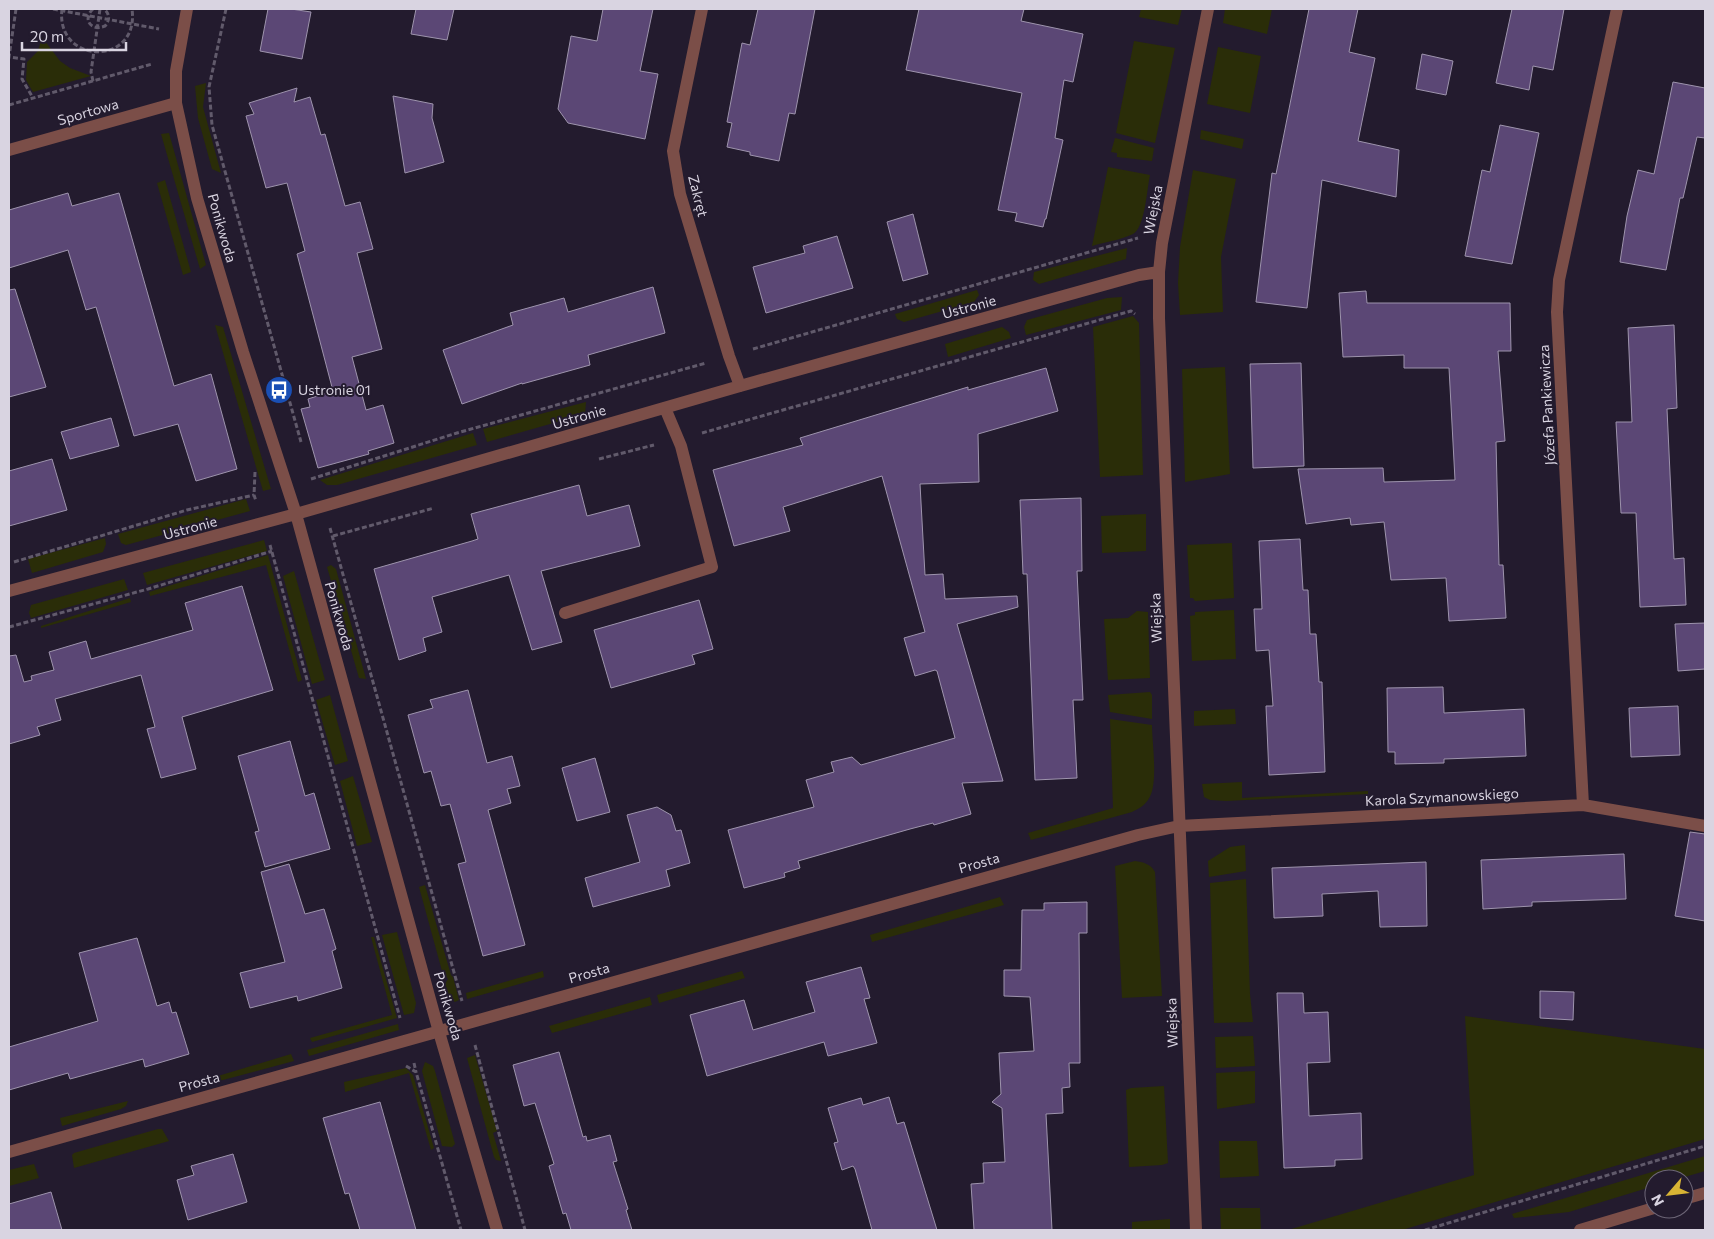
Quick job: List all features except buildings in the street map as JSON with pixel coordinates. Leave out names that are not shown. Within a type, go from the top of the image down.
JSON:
[{"type":"street","name":"Ponikwoda","points":[[187,9],[176,71],[176,103],[203,216],[243,352],[296,514],[439,1032],[497,1230]]},
{"type":"street","name":"Zakręt","points":[[702,9],[673,151],[680,194],[740,386]]},
{"type":"street","name":"Wiejska","points":[[1196,1230],[1159,318],[1159,272],[1162,243],[1208,9]]},
{"type":"street","name":"Józefa Pankiewicza","points":[[1583,805],[1557,312],[1559,280],[1617,9]]},
{"type":"street","name":"Sportowa","points":[[9,150],[176,103]]},
{"type":"street","name":"Ustronie","points":[[9,592],[322,507],[740,386],[1139,275],[1159,272]]},
{"type":"street","points":[[564,613],[712,567],[679,439],[665,408]]},
{"type":"street","name":"Karola Szymanowskiego","points":[[1179,826],[1583,805],[1705,826]]},
{"type":"street","name":"Prosta","points":[[9,1152],[1138,835],[1179,826]]},
{"type":"street","points":[[1580,1230],[1644,1211]]},
{"type":"path","points":[[16,9],[10,57],[24,59],[22,79],[33,98]]},
{"type":"path","points":[[53,9],[162,30]]},
{"type":"path","points":[[93,9],[88,16],[89,23],[97,28],[105,26],[108,14],[102,9],[99,18],[97,28],[93,52],[91,72],[93,81]]},
{"type":"path","points":[[62,10],[62,22],[66,33],[82,49],[93,52],[108,51],[115,48],[126,38],[132,24],[132,9]]},
{"type":"path","points":[[226,9],[210,87],[212,125],[303,450]]},
{"type":"path","points":[[9,105],[152,64]]},
{"type":"path","points":[[599,459],[679,439],[1131,311],[1142,318]]},
{"type":"path","points":[[308,470],[333,536],[525,1230]]},
{"type":"path","points":[[9,563],[187,510],[254,494]]},
{"type":"path","points":[[333,536],[434,508]]},
{"type":"path","points":[[9,627],[148,589],[272,551]]},
{"type":"path","points":[[405,1065],[416,1072],[461,1230]]},
{"type":"path","points":[[1425,1230],[1705,1146]]},
{"type":"green space","points":[[1141,9],[1182,9],[1178,25],[1139,17]]},
{"type":"green space","points":[[1225,9],[1272,9],[1267,34],[1223,23]]},
{"type":"green space","points":[[42,37],[60,61],[70,68],[91,76],[33,92],[26,80],[27,62],[38,51]]},
{"type":"green space","points":[[1134,41],[1175,48],[1155,143],[1116,133]]},
{"type":"green space","points":[[1218,47],[1261,56],[1250,113],[1207,104]]},
{"type":"green space","points":[[206,83],[203,107],[221,173],[212,169],[198,118],[195,86]]},
{"type":"green space","points":[[1201,130],[1244,139],[1242,149],[1200,139]]},
{"type":"green space","points":[[169,133],[206,265],[200,269],[161,134]]},
{"type":"green space","points":[[1115,138],[1154,148],[1152,161],[1117,157],[1117,153],[1111,152]]},
{"type":"green space","points":[[1108,167],[1150,175],[1145,207],[1140,224],[1133,234],[1092,246]]},
{"type":"green space","points":[[1193,170],[1236,179],[1221,257],[1223,312],[1180,315],[1178,283],[1180,247]]},
{"type":"green space","points":[[165,180],[191,272],[183,275],[157,183]]},
{"type":"green space","points":[[1127,248],[1126,259],[1039,284],[1033,280],[1034,272]]},
{"type":"green space","points":[[977,290],[979,295],[974,302],[904,322],[897,319],[895,314]]},
{"type":"green space","points":[[1122,297],[1121,310],[1026,335],[1024,327],[1027,320],[1107,298]]},
{"type":"green space","points":[[1133,316],[1139,323],[1143,475],[1100,477],[1093,327]]},
{"type":"green space","points":[[215,325],[223,327],[271,489],[263,491]]},
{"type":"green space","points":[[1002,327],[1009,332],[1011,338],[948,357],[945,344]]},
{"type":"green space","points":[[1225,367],[1230,474],[1185,482],[1182,369]]},
{"type":"green space","points":[[586,402],[585,414],[487,442],[483,429]]},
{"type":"green space","points":[[473,433],[477,445],[337,485],[327,485],[320,480]]},
{"type":"green space","points":[[246,499],[250,511],[126,545],[121,543],[118,534]]},
{"type":"green space","points":[[1146,514],[1146,551],[1102,553],[1101,516]]},
{"type":"green space","points":[[105,538],[106,544],[103,552],[32,573],[28,559]]},
{"type":"green space","points":[[264,540],[267,551],[147,585],[143,573]]},
{"type":"green space","points":[[1232,543],[1234,598],[1195,601],[1193,598],[1190,598],[1187,545]]},
{"type":"green space","points":[[268,555],[302,680],[298,682],[266,565],[150,596],[149,592]]},
{"type":"green space","points":[[331,565],[336,569],[366,679],[359,678],[327,567]]},
{"type":"green space","points":[[294,571],[325,680],[312,684],[283,576]]},
{"type":"green space","points":[[124,579],[128,590],[31,618],[29,613],[31,605]]},
{"type":"green space","points":[[130,598],[131,602],[41,628],[41,626]]},
{"type":"green space","points":[[1234,610],[1236,659],[1192,661],[1190,616],[1195,615],[1195,612]]},
{"type":"green space","points":[[1137,611],[1148,612],[1150,678],[1108,680],[1104,619],[1128,618]]},
{"type":"green space","points":[[1150,692],[1152,695],[1152,719],[1110,712],[1108,695]]},
{"type":"green space","points":[[330,695],[348,761],[335,765],[316,700]]},
{"type":"green space","points":[[1235,709],[1236,724],[1194,726],[1194,711]]},
{"type":"green space","points":[[1110,719],[1152,725],[1154,775],[1151,794],[1148,800],[1143,806],[1132,812],[1031,840],[1028,833],[1113,808]]},
{"type":"green space","points":[[353,776],[372,842],[357,846],[340,781]]},
{"type":"green space","points":[[1242,782],[1242,798],[1368,791],[1368,794],[1226,801],[1210,800],[1204,797],[1202,784]]},
{"type":"green space","points":[[1245,845],[1246,871],[1209,877],[1208,861],[1230,847]]},
{"type":"green space","points":[[1135,861],[1146,864],[1155,872],[1162,996],[1122,998],[1115,866]]},
{"type":"green space","points":[[1246,879],[1250,994],[1253,1022],[1214,1023],[1210,883]]},
{"type":"green space","points":[[425,885],[459,1000],[455,1002],[450,998],[445,984],[448,979],[442,971],[419,887]]},
{"type":"green space","points":[[1000,897],[1004,905],[872,942],[870,935]]},
{"type":"green space","points":[[397,932],[416,1003],[414,1013],[404,1015],[382,935]]},
{"type":"green space","points":[[371,937],[374,937],[397,1018],[312,1042],[310,1038],[392,1015]]},
{"type":"green space","points":[[543,971],[544,977],[467,999],[466,993]]},
{"type":"green space","points":[[742,971],[745,978],[659,1003],[657,995]]},
{"type":"green space","points":[[650,997],[652,1005],[552,1033],[549,1026]]},
{"type":"green space","points":[[1465,1016],[1705,1049],[1705,1139],[1402,1230],[1288,1230],[1474,1175]]},
{"type":"green space","points":[[398,1024],[399,1030],[309,1056],[307,1050]]},
{"type":"green space","points":[[1253,1036],[1255,1066],[1216,1068],[1215,1037]]},
{"type":"green space","points":[[291,1054],[294,1061],[219,1081],[218,1076]]},
{"type":"green space","points":[[475,1055],[497,1131],[493,1133],[501,1161],[496,1160],[494,1157],[467,1058]]},
{"type":"green space","points":[[425,1062],[433,1066],[435,1071],[455,1144],[452,1147],[442,1146],[422,1071]]},
{"type":"green space","points":[[406,1068],[413,1075],[434,1148],[431,1150],[409,1073],[345,1092],[344,1082]]},
{"type":"green space","points":[[1255,1071],[1255,1103],[1217,1109],[1216,1073]]},
{"type":"green space","points":[[1164,1086],[1168,1163],[1129,1167],[1126,1090]]},
{"type":"green space","points":[[128,1101],[126,1106],[121,1109],[62,1126],[60,1118]]},
{"type":"green space","points":[[162,1129],[169,1141],[74,1168],[72,1155],[74,1153]]},
{"type":"green space","points":[[1219,1141],[1257,1141],[1259,1176],[1220,1178]]},
{"type":"green space","points":[[1705,1156],[1705,1171],[1694,1174],[1694,1169],[1662,1169]]},
{"type":"green space","points":[[34,1164],[39,1178],[9,1186],[9,1170]]},
{"type":"green space","points":[[1644,1174],[1644,1189],[1569,1212],[1514,1218],[1512,1214]]},
{"type":"green space","points":[[1220,1208],[1260,1208],[1261,1230],[1221,1230]]},
{"type":"green space","points":[[1170,1219],[1170,1230],[1132,1230],[1132,1222]]},
{"type":"place","name":"Ustronie 01","points":[[279,390]]}]
